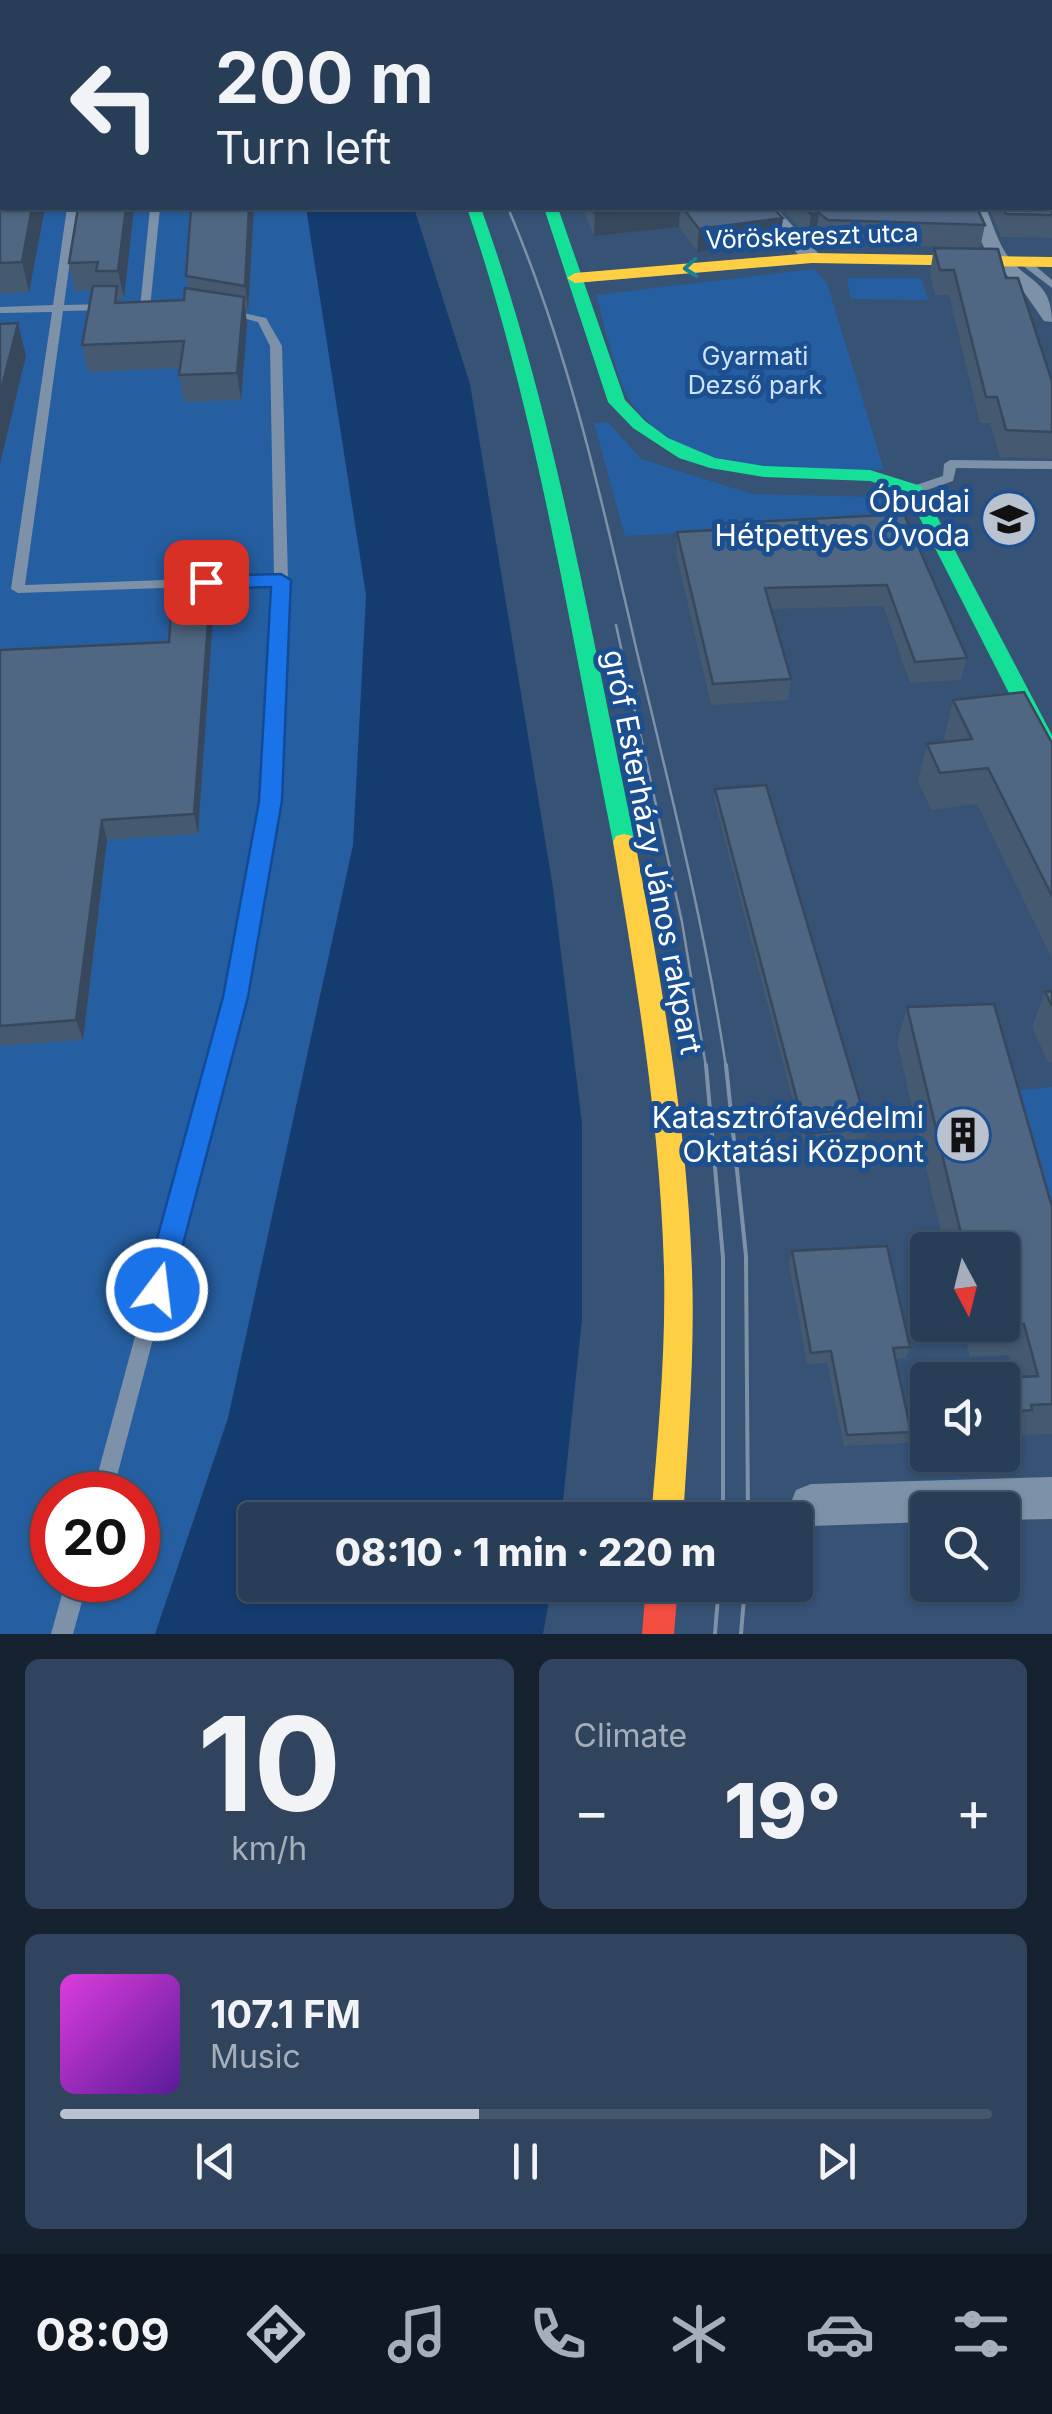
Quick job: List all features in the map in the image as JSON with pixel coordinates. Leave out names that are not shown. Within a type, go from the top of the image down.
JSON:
[{"type":"street","name":"gróf Esterházy János rakpart","points":[[475,210],[511,319],[607,758],[657,1021],[677,1235],[678,1348],[668,1502]]},
{"type":"street","points":[[552,210],[617,402],[646,438],[701,461],[751,471],[889,474],[914,490],[1052,756]]},
{"type":"street","points":[[767,210],[812,258]]},
{"type":"street","points":[[977,210],[998,259],[1026,282],[1052,316]]},
{"type":"street","name":"Vöröskereszt utca","points":[[575,278],[812,258],[1052,262]]},
{"type":"street","points":[[813,1505],[1052,1498]]},
{"type":"street","points":[[658,1634],[661,1602]]},
{"type":"lane","points":[[72,210],[18,589],[281,580]]},
{"type":"lane","points":[[145,308],[155,210]]},
{"type":"lane","points":[[1022,260],[1052,285]]},
{"type":"lane","points":[[0,310],[116,307]]},
{"type":"lane","points":[[130,307],[165,308]]},
{"type":"lane","points":[[108,1472],[236,997],[271,801],[281,580],[276,346],[262,320],[219,312]]},
{"type":"lane","points":[[914,490],[949,478],[950,464],[1052,465]]},
{"type":"lane","points":[[62,1634],[71,1602]]},
{"type":"green space","points":[[0,210],[313,210],[366,595],[367,844],[323,981],[304,1070],[208,1634],[0,1634]]},
{"type":"green space","name":"Gyarmati Dezső park","points":[[814,269],[827,283],[884,470],[783,468],[715,457],[683,446],[656,429],[633,405],[616,368],[596,295]]},
{"type":"green space","points":[[847,278],[921,278],[928,300],[851,299]]},
{"type":"green space","points":[[608,422],[641,459],[752,494],[879,497],[889,522],[625,536],[594,423]]},
{"type":"green space","points":[[1052,1087],[1052,1201],[1012,1091]]},
{"type":"shaded area","points":[[306,210],[415,210],[470,384],[553,888],[582,1123],[582,1319],[563,1502],[238,1502],[238,1602],[549,1602],[543,1634],[155,1634],[228,1418],[353,845],[366,595]]},
{"type":"building","points":[[0,210],[32,210],[22,262],[0,263]]},
{"type":"building","points":[[78,210],[126,210],[118,271],[96,271],[98,262],[69,263]]},
{"type":"building","points":[[191,210],[249,210],[245,286],[186,276]]},
{"type":"building","points":[[685,210],[775,210],[783,218],[699,229]]},
{"type":"building","points":[[807,210],[978,210],[985,225],[828,220],[819,213]]},
{"type":"building","points":[[1005,210],[1052,210],[1052,215],[1006,214]]},
{"type":"building","points":[[934,248],[998,249],[1006,278],[1018,278],[1052,381],[1052,432],[1006,430],[997,397],[986,397],[954,270],[940,270]]},
{"type":"building","points":[[93,286],[117,286],[115,303],[184,300],[185,288],[244,297],[237,373],[179,375],[184,341],[82,345]]},
{"type":"building","points":[[18,323],[0,394],[0,324]]},
{"type":"building","points":[[904,514],[967,658],[915,662],[887,585],[765,588],[791,679],[713,684],[677,532],[716,530],[714,524]]},
{"type":"building","points":[[211,582],[194,814],[102,820],[76,1020],[0,1026],[0,650],[169,642],[173,585]]},
{"type":"building","points":[[1024,692],[1052,743],[1052,896],[988,768],[940,773],[927,744],[972,739],[953,700]]},
{"type":"building","points":[[766,785],[868,1128],[806,1134],[715,789]]},
{"type":"building","points":[[994,1004],[1052,1207],[1052,1404],[1031,1405],[1032,1410],[1020,1411],[1020,1377],[1038,1376],[1024,1324],[1020,1324],[1020,1232],[961,1232],[907,1007]]},
{"type":"building","points":[[887,1246],[910,1347],[893,1348],[910,1432],[847,1435],[831,1351],[811,1353],[792,1251]]},
{"type":"tram line","points":[[509,210],[549,316],[597,483],[686,858],[726,1067]]},
{"type":"tram line","points":[[616,625],[682,922],[706,1067]]},
{"type":"tram line","points":[[706,1065],[723,1258],[723,1502]]},
{"type":"tram line","points":[[726,1065],[746,1256],[748,1502]]},
{"type":"tram line","points":[[715,1634],[718,1602]]},
{"type":"tram line","points":[[741,1634],[744,1602]]},
{"type":"traffic: fast","points":[[475,210],[505,296],[529,388],[624,842]]},
{"type":"traffic: fast","points":[[552,210],[617,402],[662,442],[710,463],[764,471],[870,475],[914,490],[1052,756]]},
{"type":"traffic: slow","points":[[575,278],[812,258],[1052,262]]},
{"type":"traffic: slow","points":[[624,842],[659,1053],[676,1213],[678,1331],[668,1502]]},
{"type":"traffic: jam","points":[[658,1634],[661,1602]]},
{"type":"place","name":"Óbudai Hétpettyes Óvoda","points":[[1009,519]]},
{"type":"place","name":"Katasztrófavédelmi Oktatási Központ","points":[[963,1135]]},
{"type":"route","points":[[157,1290],[236,997],[271,801],[281,580],[206,582]]}]
